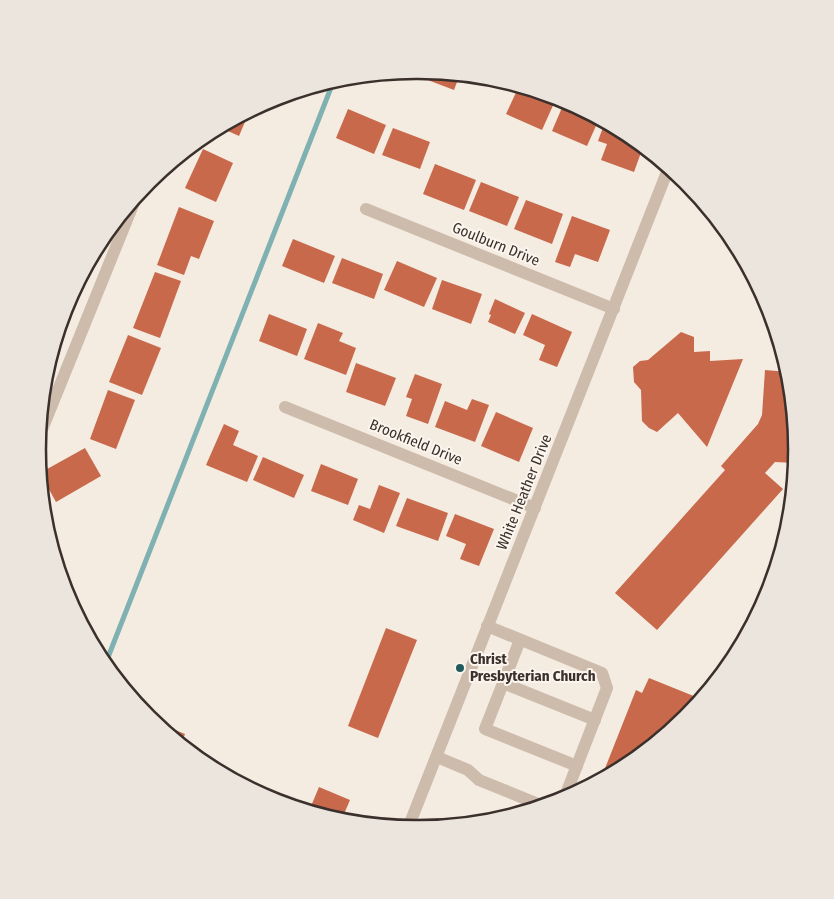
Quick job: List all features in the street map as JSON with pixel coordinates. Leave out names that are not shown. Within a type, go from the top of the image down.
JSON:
[{"type":"street","name":"White Heather Drive","points":[[411,820],[666,176]]},
{"type":"street","name":"Goulburn Drive","points":[[366,209],[614,309]]},
{"type":"street","points":[[48,415],[128,217]]},
{"type":"street","name":"Brookfield Drive","points":[[285,407],[535,508]]},
{"type":"street","points":[[487,626],[602,673],[607,688],[568,788]]},
{"type":"street","points":[[520,640],[485,729],[577,766]]},
{"type":"street","points":[[504,683],[595,720]]},
{"type":"street","points":[[437,757],[468,770],[479,780],[530,803]]},
{"type":"building","points":[[426,79],[457,81],[454,90]]},
{"type":"building","points":[[516,92],[553,105],[542,130],[506,114]]},
{"type":"building","points":[[562,108],[596,125],[587,146],[552,131]]},
{"type":"building","points":[[348,109],[386,125],[374,154],[336,138]]},
{"type":"building","points":[[245,121],[239,136],[227,131]]},
{"type":"building","points":[[393,128],[430,142],[420,169],[382,155]]},
{"type":"building","points":[[603,128],[641,153],[634,172],[601,160],[607,144],[598,141]]},
{"type":"building","points":[[203,149],[233,163],[216,202],[185,188]]},
{"type":"building","points":[[435,164],[476,180],[464,210],[423,194]]},
{"type":"building","points":[[481,182],[519,197],[507,226],[469,211]]},
{"type":"building","points":[[526,200],[563,214],[552,244],[514,229]]},
{"type":"building","points":[[179,207],[214,221],[199,259],[191,256],[184,275],[157,265]]},
{"type":"building","points":[[572,216],[610,230],[598,262],[575,254],[570,267],[555,262]]},
{"type":"building","points":[[293,239],[335,256],[324,283],[282,266]]},
{"type":"building","points":[[342,258],[383,274],[374,299],[332,283]]},
{"type":"building","points":[[397,261],[437,278],[424,307],[384,290]]},
{"type":"building","points":[[155,272],[181,281],[160,338],[133,328]]},
{"type":"building","points":[[442,280],[482,294],[471,324],[432,309]]},
{"type":"building","points":[[495,299],[525,313],[515,334],[488,322]]},
{"type":"building","points":[[269,314],[307,329],[297,356],[259,341]]},
{"type":"building","points":[[532,314],[572,332],[557,367],[539,360],[545,345],[523,335]]},
{"type":"building","points":[[318,323],[343,333],[339,341],[356,348],[346,375],[304,359]]},
{"type":"building","points":[[681,332],[694,337],[694,352],[710,351],[710,361],[743,359],[707,447],[678,413],[657,432],[649,428],[642,421],[641,390],[634,382],[633,367],[640,361],[648,360]]},
{"type":"building","points":[[128,335],[161,348],[142,395],[109,382]]},
{"type":"building","points":[[356,363],[396,378],[385,406],[346,392]]},
{"type":"building","points":[[765,370],[780,371],[785,401],[787,463],[775,462],[765,473],[783,489],[657,630],[615,593],[725,470],[721,466],[758,424],[762,415]]},
{"type":"building","points":[[415,374],[442,384],[428,424],[406,416],[412,399],[406,397]]},
{"type":"building","points":[[108,390],[135,400],[116,449],[90,439]]},
{"type":"building","points":[[472,399],[489,405],[475,442],[435,427],[445,401],[467,410]]},
{"type":"building","points":[[496,412],[533,428],[519,462],[481,446]]},
{"type":"building","points":[[224,424],[239,431],[233,445],[258,456],[247,482],[206,465]]},
{"type":"building","points":[[85,448],[101,476],[56,502],[48,488],[47,469]]},
{"type":"building","points":[[263,457],[304,475],[294,498],[253,480]]},
{"type":"building","points":[[321,464],[358,479],[348,505],[311,491]]},
{"type":"building","points":[[379,485],[400,493],[384,533],[353,520],[359,505],[370,509]]},
{"type":"building","points":[[407,498],[448,513],[438,541],[396,526]]},
{"type":"building","points":[[455,514],[494,529],[479,566],[460,559],[466,544],[446,536]]},
{"type":"building","points":[[386,628],[417,640],[378,738],[348,726]]},
{"type":"building","points":[[649,678],[694,696],[643,744],[605,769],[636,690],[642,693]]},
{"type":"building","points":[[175,730],[185,734],[184,737]]},
{"type":"building","points":[[319,787],[350,800],[344,813],[311,805]]},
{"type":"waterway","points":[[109,655],[330,89]]},
{"type":"place","name":"Christ Presbyterian Church","points":[[460,668]]}]
